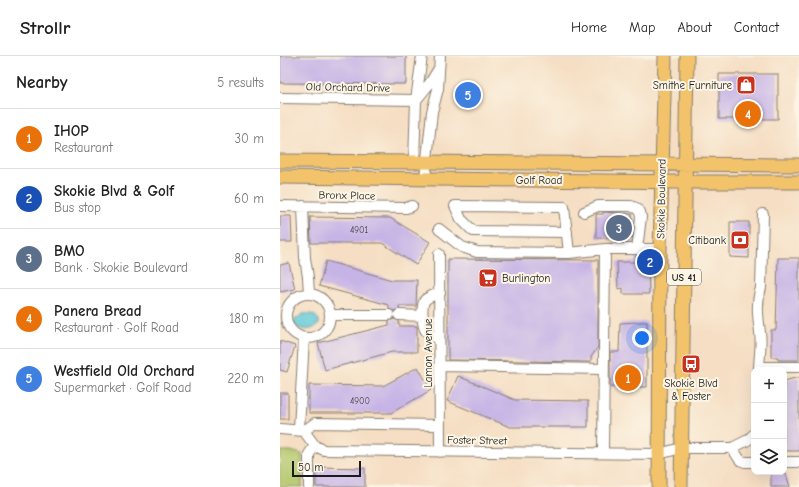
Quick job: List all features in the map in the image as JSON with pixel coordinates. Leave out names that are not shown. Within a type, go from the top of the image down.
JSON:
[{"type":"main road","name":"Skokie Boulevard","points":[[659,487],[660,249],[665,56]]},
{"type":"main road","name":"US 41","points":[[681,487],[688,56]]},
{"type":"main road","name":"Golf Road","points":[[280,160],[799,165]]},
{"type":"main road","name":"Golf Road","points":[[280,178],[799,182]]},
{"type":"street","points":[[422,56],[416,100],[420,162],[425,178]]},
{"type":"street","points":[[420,162],[438,89],[440,56]]},
{"type":"street","points":[[416,100],[430,83],[440,67]]},
{"type":"street","name":"Old Orchard Drive","points":[[280,98],[416,100]]},
{"type":"street","name":"Bronx Place","points":[[280,206],[406,208],[412,206]]},
{"type":"street","points":[[303,206],[305,258],[309,293]]},
{"type":"street","points":[[567,232],[473,231],[461,219],[455,206],[564,207],[570,253]]},
{"type":"street","points":[[584,212],[598,206],[631,206],[636,208],[640,212],[641,217],[637,249]]},
{"type":"street","points":[[759,367],[760,332],[758,325],[758,297],[762,288],[763,214]]},
{"type":"street","points":[[438,229],[462,247],[477,252],[570,253],[605,249],[660,249]]},
{"type":"street","points":[[462,247],[473,231]]},
{"type":"street","points":[[603,453],[605,249]]},
{"type":"street","name":"Lamon Avenue","points":[[439,254],[440,452]]},
{"type":"street","points":[[309,293],[315,294],[326,302],[330,315],[327,328],[317,336],[304,338],[293,333],[283,317],[292,300],[302,294],[309,293]]},
{"type":"street","points":[[440,293],[428,297],[424,302],[423,316],[423,325],[427,332],[440,340]]},
{"type":"street","points":[[330,315],[423,316]]},
{"type":"street","points":[[304,338],[301,430],[315,446],[309,454],[309,487]]},
{"type":"street","points":[[440,366],[604,369]]},
{"type":"street","points":[[787,367],[799,367]]},
{"type":"street","points":[[280,429],[301,430],[315,423],[440,425]]},
{"type":"street","points":[[751,437],[732,448],[740,460],[751,462]]},
{"type":"street","name":"Foster Street","points":[[315,446],[330,451],[659,454],[681,448],[732,448]]},
{"type":"street","points":[[787,462],[799,462]]},
{"type":"green space","points":[[280,451],[290,451],[302,454],[302,487],[280,487]]},
{"type":"water","points":[[303,314],[314,315],[319,320],[319,324],[306,330],[297,327],[294,324],[294,320]]},
{"type":"building","points":[[280,56],[406,56],[406,84],[280,83]]},
{"type":"building","points":[[719,74],[778,74],[778,119],[719,119]]},
{"type":"building","points":[[603,212],[632,214],[632,238],[596,238],[596,214],[603,214]]},
{"type":"building","points":[[280,216],[291,216],[292,242],[280,242]]},
{"type":"building","points":[[310,217],[390,218],[430,242],[416,265],[382,243],[311,243]]},
{"type":"building","name":"Citibank","points":[[730,222],[749,222],[749,258],[730,257]]},
{"type":"building","points":[[636,256],[648,256],[649,294],[623,294],[623,288],[618,289],[617,262],[636,262]]},
{"type":"building","points":[[778,258],[799,258],[799,360],[778,360],[778,357],[771,357],[771,330],[776,330]]},
{"type":"building","points":[[448,259],[598,260],[598,347],[591,357],[591,362],[448,360]]},
{"type":"building","points":[[326,261],[392,280],[417,280],[416,306],[399,306],[399,309],[394,311],[389,309],[389,305],[319,286]]},
{"type":"building","points":[[289,263],[295,289],[280,292],[280,265]]},
{"type":"building","points":[[394,319],[399,321],[399,326],[417,326],[417,352],[392,352],[325,370],[318,343],[389,325],[389,321]]},
{"type":"building","points":[[647,322],[647,387],[610,387],[610,352],[619,352],[620,323]]},
{"type":"building","points":[[280,341],[295,346],[287,372],[280,370]]},
{"type":"building","points":[[418,367],[431,390],[391,413],[309,413],[309,385],[383,386]]},
{"type":"building","points":[[458,376],[515,400],[588,401],[588,427],[510,427],[447,401]]},
{"type":"building","points":[[799,377],[799,451],[787,451],[787,380]]},
{"type":"building","points":[[280,393],[288,393],[288,419],[280,419]]},
{"type":"building","points":[[316,467],[365,468],[365,487],[316,487]]},
{"type":"building","points":[[771,475],[786,475],[790,487],[771,487]]},
{"type":"place","name":"Smithe Furniture","points":[[746,85]]},
{"type":"place","name":"Westfield Old Orchard","points":[[468,95]]},
{"type":"place","name":"Panera Bread","points":[[748,114]]},
{"type":"place","name":"BMO","points":[[619,228]]},
{"type":"place","name":"Citibank","points":[[740,240]]},
{"type":"place","name":"Skokie Blvd & Golf","points":[[650,262]]},
{"type":"place","name":"Burlington","points":[[488,278]]},
{"type":"place","name":"Skokie Blvd & Foster","points":[[691,364]]},
{"type":"place","name":"IHOP","points":[[628,378]]}]
